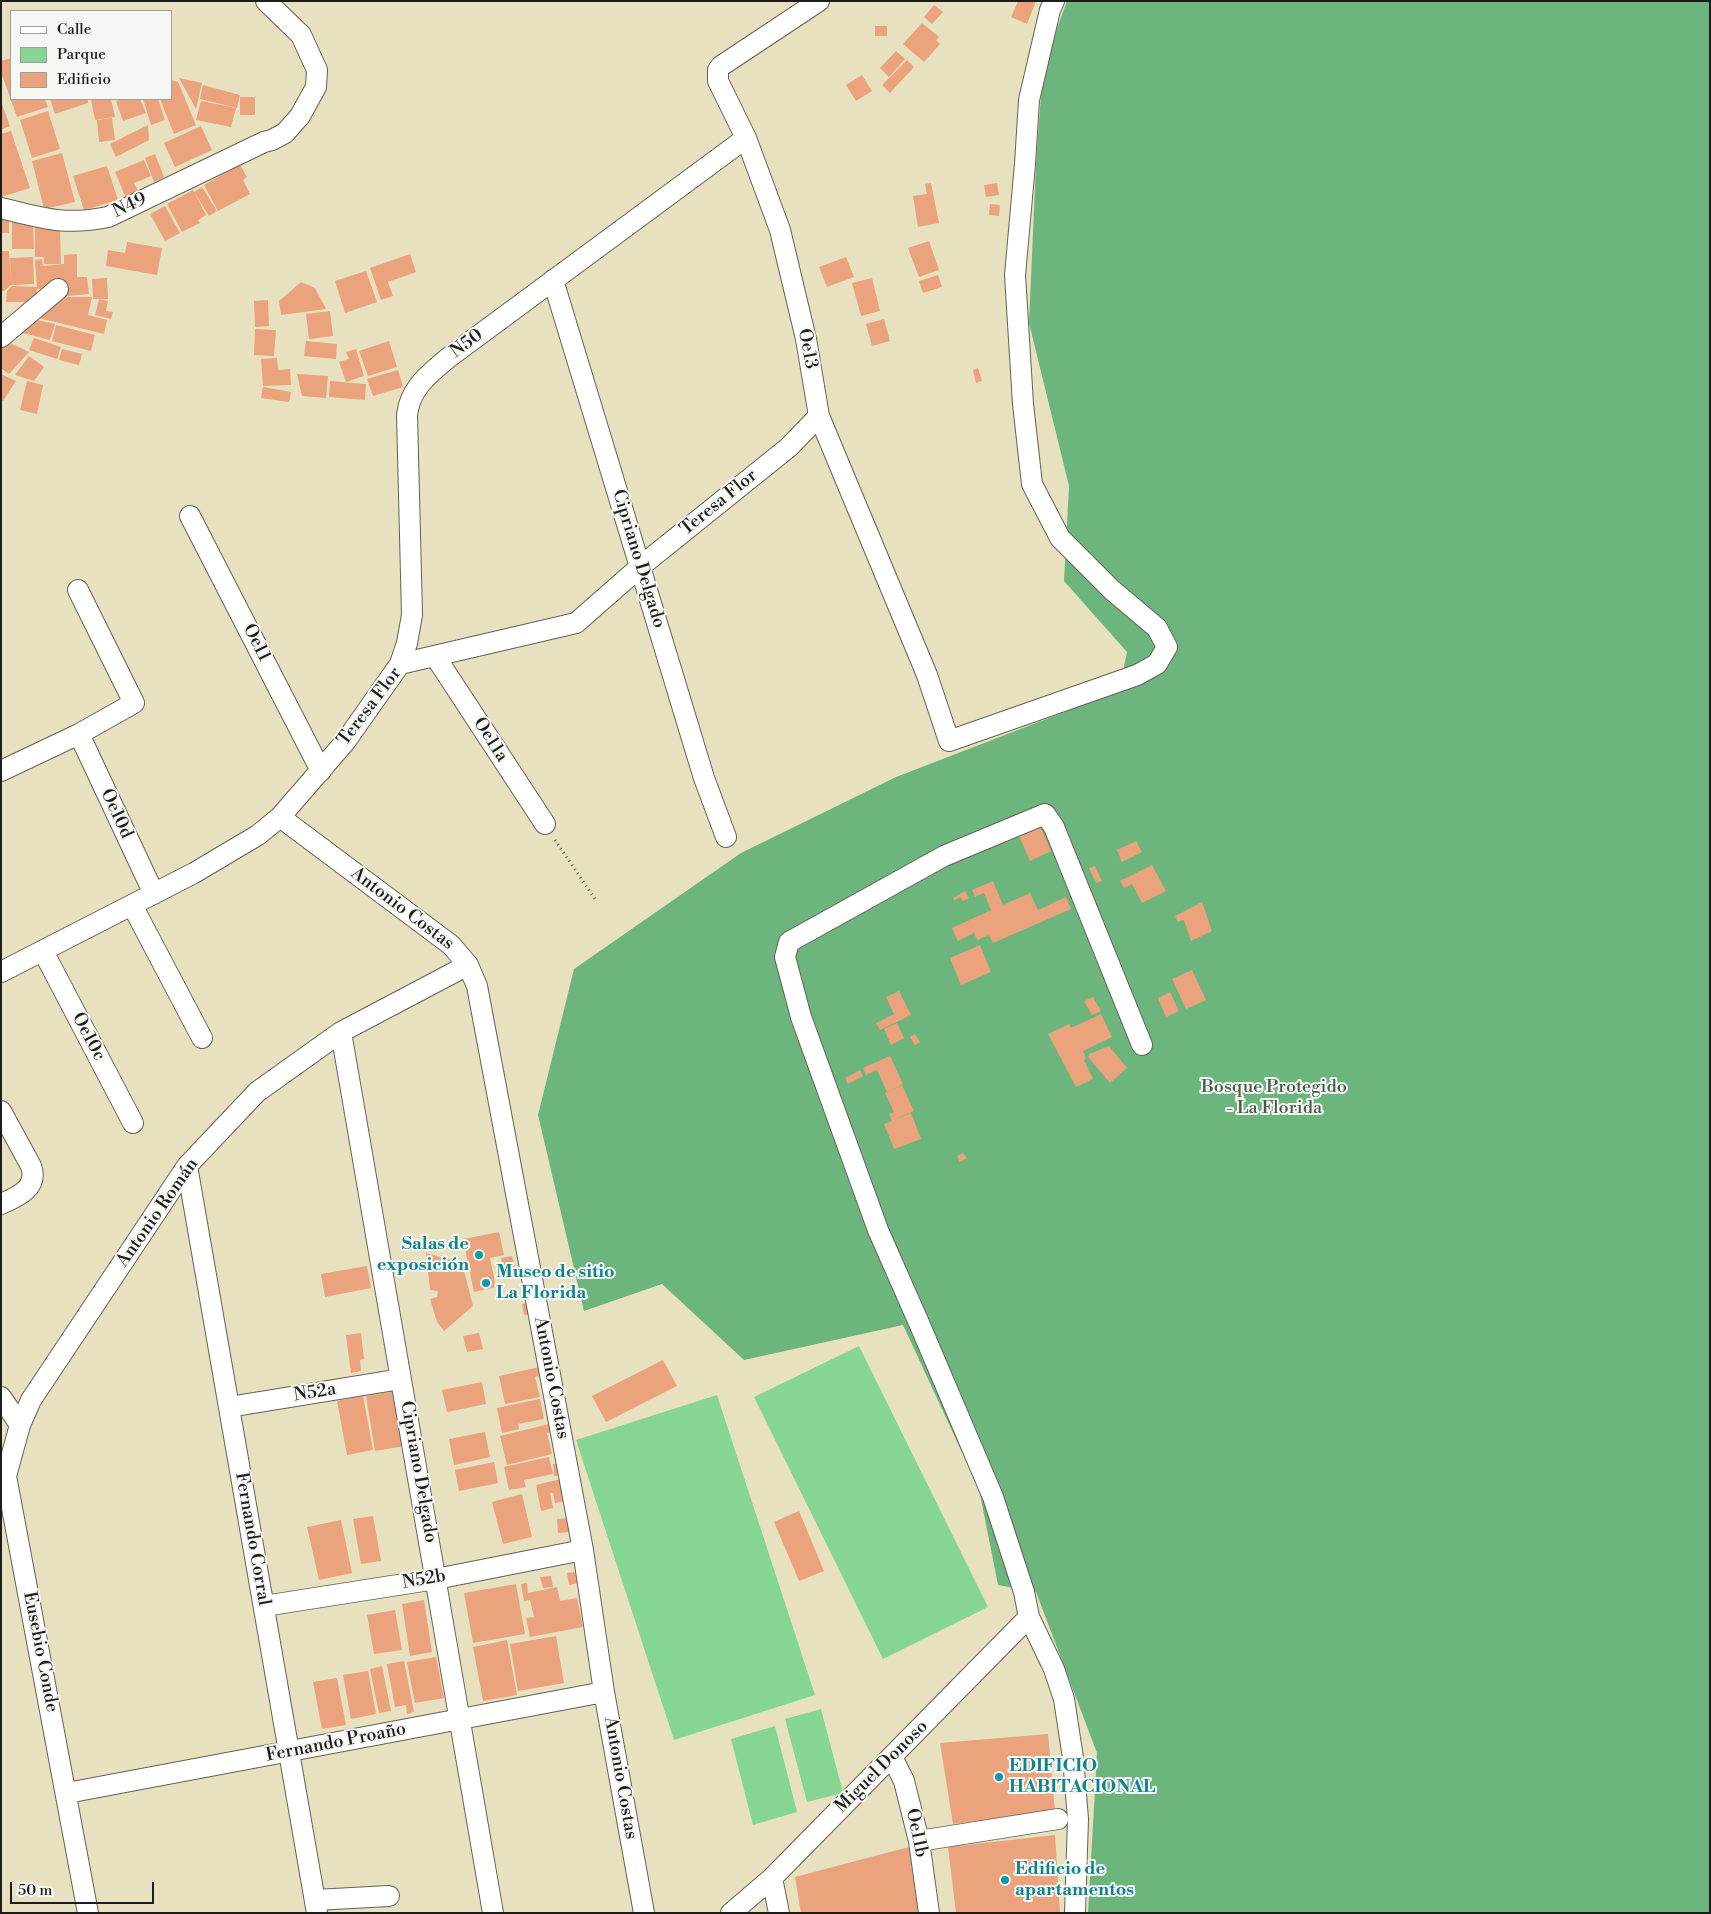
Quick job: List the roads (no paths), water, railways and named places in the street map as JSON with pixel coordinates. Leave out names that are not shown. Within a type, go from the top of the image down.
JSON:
[{"type":"street","name":"N49","points":[[1,208],[52,221],[80,222],[108,217],[285,134],[300,116],[316,87],[317,70],[300,35],[266,1]]},
{"type":"street","name":"Oe13","points":[[819,1],[726,62],[718,70],[718,81],[746,138],[780,230],[806,339],[819,416],[927,675],[949,741],[1137,675],[1157,664],[1168,647],[1157,628],[1112,590],[1060,538],[1032,484],[1023,404],[1015,275],[1029,100],[1050,10],[1054,1]]},
{"type":"street","name":"N50","points":[[400,664],[407,643],[412,614],[407,415],[411,399],[424,379],[448,358],[746,138]]},
{"type":"street","name":"Cipriano Delgado","points":[[553,280],[704,778],[726,837]]},
{"type":"street","points":[[1,337],[58,290]]},
{"type":"street","name":"Teresa Flor","points":[[1,972],[154,894],[225,856],[258,835],[280,817],[321,771],[365,715],[400,664],[576,623],[641,566],[789,447],[819,416]]},
{"type":"street","name":"Oe11","points":[[190,516],[321,771]]},
{"type":"street","points":[[1,771],[79,734],[134,703],[78,590]]},
{"type":"street","name":"Oe11a","points":[[435,656],[545,824]]},
{"type":"street","name":"Oe10d","points":[[79,734],[154,894]]},
{"type":"street","points":[[1075,1913],[1078,1818],[1073,1758],[1064,1699],[1054,1669],[1029,1616],[1024,1592],[993,1497],[878,1230],[801,1017],[786,957],[789,942],[944,856],[1045,814],[1054,827],[1142,1045]]},
{"type":"street","name":"Antonio Costas","points":[[280,817],[451,944],[468,965],[479,995],[583,1550],[604,1692],[644,1913]]},
{"type":"street","points":[[132,905],[202,1038]]},
{"type":"street","name":"Oe10c","points":[[43,951],[133,1123]]},
{"type":"street","name":"Antonio Román","points":[[11,1426],[31,1400],[187,1166],[257,1092],[341,1032],[468,965]]},
{"type":"street","name":"Cipriano Delgado","points":[[341,1032],[493,1913]]},
{"type":"street","points":[[1,1111],[31,1166],[33,1177],[32,1182],[25,1190],[1,1204]]},
{"type":"street","name":"Fernando Corral","points":[[187,1166],[316,1906]]},
{"type":"street","name":"N52a","points":[[229,1407],[401,1379]]},
{"type":"street","points":[[1,1397],[11,1426]]},
{"type":"street","name":"Eusebio Conde","points":[[11,1426],[4,1479],[67,1793],[88,1913]]},
{"type":"street","name":"N52b","points":[[264,1606],[436,1579],[583,1550]]},
{"type":"street","name":"Miguel Donoso","points":[[731,1913],[772,1878],[1029,1616]]},
{"type":"street","name":"Fernando Proaño","points":[[67,1793],[604,1692]]},
{"type":"street","name":"Oe11b","points":[[892,1757],[904,1781],[919,1841],[928,1913]]},
{"type":"street","points":[[919,1841],[1058,1819]]},
{"type":"street","points":[[772,1878],[779,1913]]},
{"type":"street","points":[[316,1906],[368,1905],[388,1896]]},
{"type":"place","name":"Salas de exposición","points":[[479,1255]]},
{"type":"place","name":"Museo de sitio La Florida","points":[[486,1283]]},
{"type":"place","name":"EDIFICIO HABITACIONAL","points":[[999,1777]]},
{"type":"place","name":"Edificio de apartamentos","points":[[1005,1880]]},
{"type":"park label","name":"Bosque Protegido - La Florida","points":[[1274,1098]]}]
